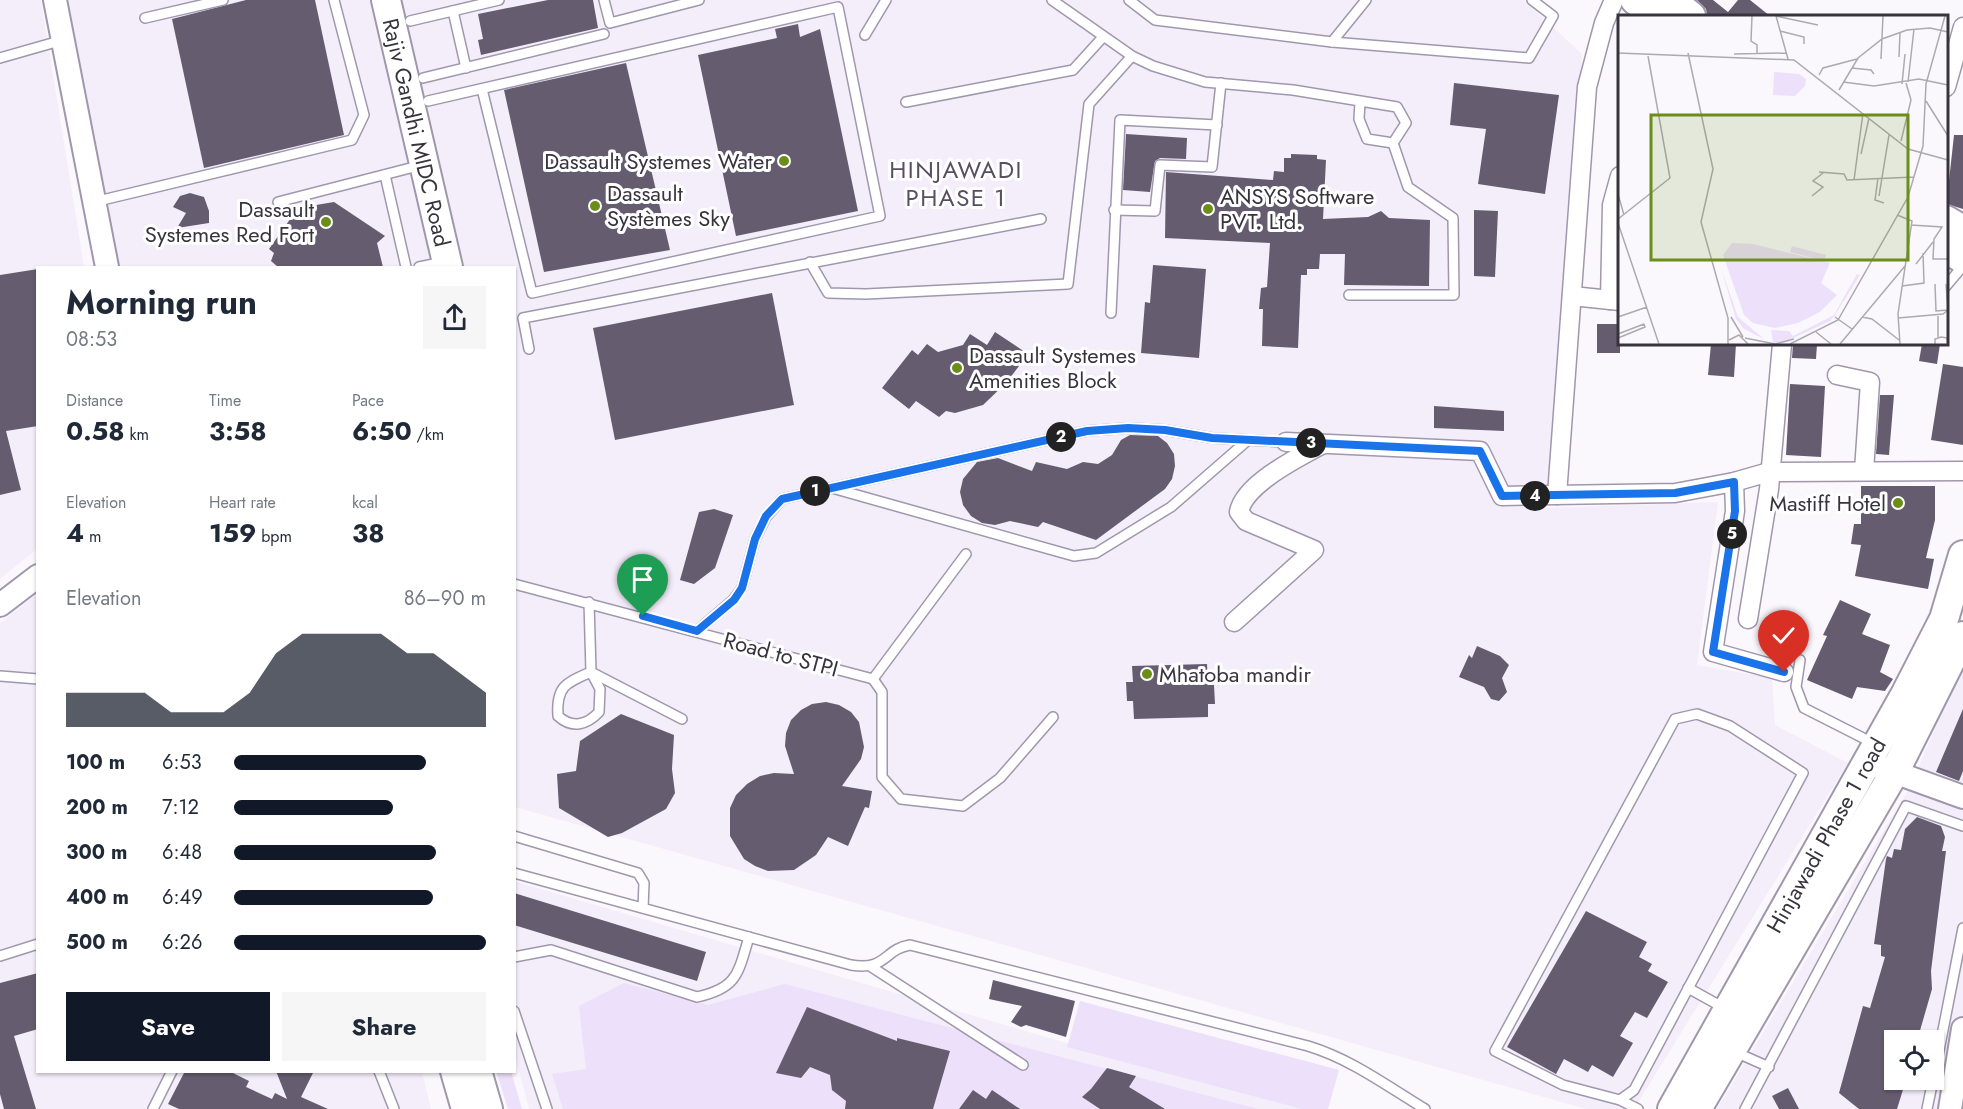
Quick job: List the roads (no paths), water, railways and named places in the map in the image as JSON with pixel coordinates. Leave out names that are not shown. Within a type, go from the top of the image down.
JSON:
[{"type":"main road","name":"Rajiv Gandhi MIDC Road","points":[[386,0],[445,266]]},
{"type":"main road","points":[[1635,0],[1654,15]]},
{"type":"main road","points":[[1671,0],[1690,15]]},
{"type":"main road","name":"Rajiv Gandhi MIDC Road","points":[[407,10],[426,90],[445,266]]},
{"type":"main road","points":[[1948,221],[1963,230]]},
{"type":"main road","points":[[1948,249],[1963,259]]},
{"type":"main road","name":"Hinjawadi Phase 1 road","points":[[1697,1109],[1731,1050],[1880,760],[1954,626],[1963,555]]},
{"type":"main road","name":"Hinjawadi Phase 1 road","points":[[1672,1109],[1728,1010],[1880,760]]},
{"type":"main road","points":[[456,1073],[466,1109]]},
{"type":"main road","points":[[478,1073],[488,1109]]},
{"type":"street","points":[[55,0],[107,266]]},
{"type":"street","points":[[1557,495],[1587,87],[1604,23],[1614,0]]},
{"type":"street","points":[[1948,83],[1963,27]]},
{"type":"street","points":[[1572,297],[1615,301],[1612,205],[1618,183]]},
{"type":"street","points":[[1748,619],[1769,489],[1782,345]]},
{"type":"street","points":[[1837,375],[1870,382],[1864,471]]},
{"type":"street","points":[[1286,441],[1480,451],[1502,496],[1675,493],[1734,482],[1769,472],[1963,471]]},
{"type":"street","points":[[1234,622],[1314,550],[1246,521],[1239,512],[1241,503],[1263,480],[1324,443]]},
{"type":"street","points":[[1734,482],[1735,511],[1713,652],[1784,672]]},
{"type":"street","points":[[0,605],[36,578]]},
{"type":"street","points":[[1880,760],[1963,798]]},
{"type":"street","points":[[1950,1109],[1963,1029]]},
{"type":"lane","points":[[145,18],[223,0]]},
{"type":"lane","points":[[94,202],[352,140],[364,115],[334,0]]},
{"type":"lane","points":[[407,10],[453,11],[499,0]]},
{"type":"lane","points":[[604,0],[610,23],[699,0]]},
{"type":"lane","points":[[865,35],[886,0]]},
{"type":"lane","points":[[1052,0],[1132,56],[1195,79],[1293,90],[1397,107],[1406,123],[1393,143]]},
{"type":"lane","points":[[1129,0],[1155,20],[1332,42],[1529,58],[1553,16],[1532,0]]},
{"type":"lane","points":[[1332,42],[1366,0]]},
{"type":"lane","points":[[426,90],[482,89],[838,7],[880,216],[532,293],[482,89]]},
{"type":"lane","points":[[453,11],[466,68]]},
{"type":"lane","points":[[426,90],[466,68],[604,34]]},
{"type":"lane","points":[[906,102],[1073,70],[1103,37]]},
{"type":"lane","points":[[0,58],[63,40]]},
{"type":"lane","points":[[810,262],[828,293],[866,294],[1068,285],[1089,104],[1132,56]]},
{"type":"lane","points":[[1114,210],[1155,211],[1160,165],[1212,167],[1221,83]]},
{"type":"lane","points":[[1360,102],[1359,118],[1367,139],[1393,143]]},
{"type":"lane","points":[[1111,314],[1114,210],[1120,120],[1217,125]]},
{"type":"lane","points":[[1349,295],[1454,295],[1453,218],[1408,187],[1393,143]]},
{"type":"lane","points":[[278,202],[424,165]]},
{"type":"lane","points":[[385,175],[406,266]]},
{"type":"lane","points":[[529,349],[523,318],[1041,219]]},
{"type":"lane","points":[[1948,285],[1963,266]]},
{"type":"lane","points":[[697,631],[734,600],[742,588],[755,539],[766,516],[782,499],[1087,431],[1146,429],[1248,440],[1286,441]]},
{"type":"lane","points":[[829,487],[1074,556],[1096,553],[1172,507],[1248,440]]},
{"type":"lane","points":[[966,554],[873,679],[882,692],[882,777],[901,799],[963,806],[1000,778],[1053,717]]},
{"type":"lane","name":"Road to STPI","points":[[516,584],[873,679]]},
{"type":"lane","points":[[589,602],[591,672],[600,689],[599,712],[590,722],[580,725],[564,722],[558,716],[557,701],[561,690],[573,680],[591,672]]},
{"type":"lane","points":[[1800,660],[1796,687],[1804,708],[1880,760]]},
{"type":"lane","points":[[591,672],[682,719]]},
{"type":"lane","points":[[0,676],[36,679]]},
{"type":"lane","points":[[1620,1100],[1634,1090],[1803,773],[1730,726],[1697,714],[1675,719],[1495,1051],[1563,1085],[1620,1100],[1638,1109]]},
{"type":"lane","points":[[1745,1109],[1906,806],[1963,826]]},
{"type":"lane","points":[[516,837],[638,873],[644,883],[643,908]]},
{"type":"lane","points":[[516,874],[851,965],[879,964],[903,946],[919,947],[1308,1046],[1332,1053],[1351,1063],[1425,1109]]},
{"type":"lane","points":[[1943,1030],[1963,927]]},
{"type":"lane","points":[[516,957],[551,950],[697,997],[720,992],[738,973],[749,937]]},
{"type":"lane","points":[[0,956],[36,945]]},
{"type":"lane","points":[[870,966],[1023,1065]]},
{"type":"lane","points":[[1688,988],[1728,1010]]},
{"type":"lane","points":[[516,1017],[547,1109]]},
{"type":"lane","points":[[1731,1050],[1769,1067]]},
{"type":"lane","points":[[153,1109],[171,1073]]},
{"type":"lane","points":[[380,1073],[394,1109]]},
{"type":"lane","points":[[1927,1109],[1931,1090]]},
{"type":"place","name":"Dassault Systemes Water","points":[[784,161]]},
{"type":"place","name":"Dassault Systèmes Sky","points":[[595,206]]},
{"type":"place","name":"ANSYS Software PVT. Ltd.","points":[[1208,209]]},
{"type":"place","name":"Dassault Systemes Red Fort","points":[[326,222]]},
{"type":"place","name":"Dassault Systemes Amenities Block","points":[[957,368]]},
{"type":"place","name":"Mastiff Hotel","points":[[1898,503]]},
{"type":"place","name":"Mhatoba mandir","points":[[1147,674]]},
{"type":"district","name":"HINJAWADI PHASE 1","points":[[956,183]]}]
